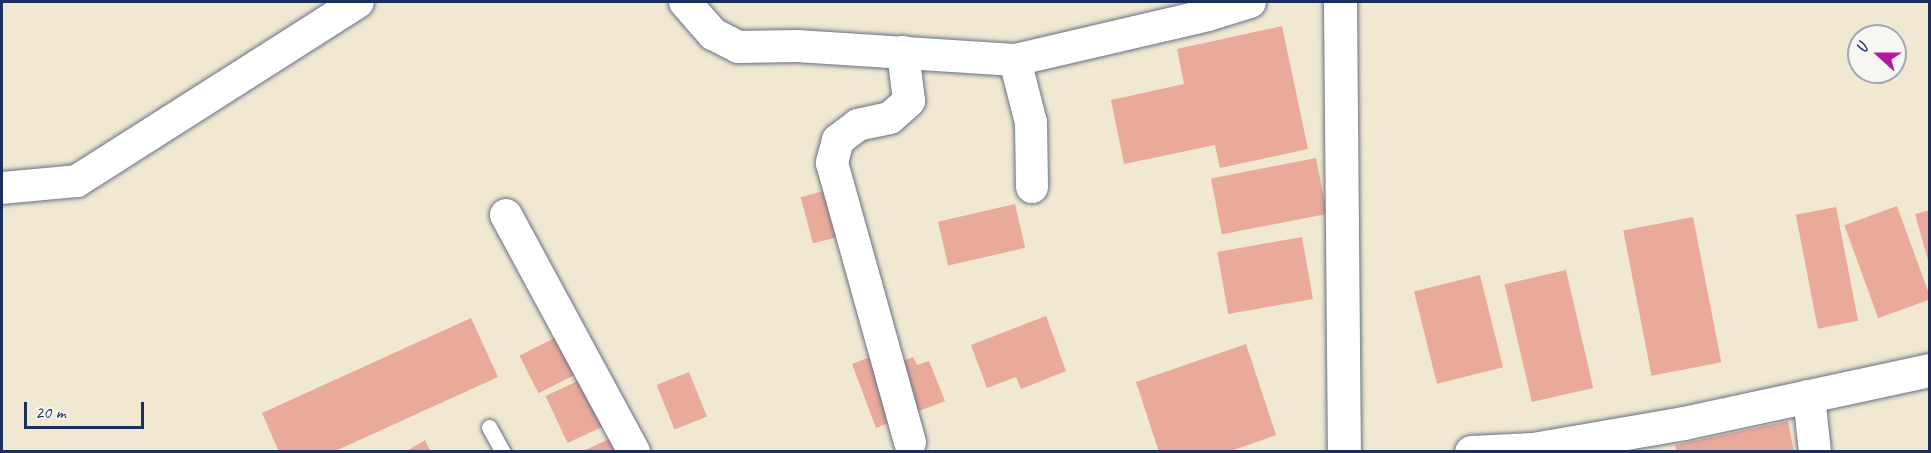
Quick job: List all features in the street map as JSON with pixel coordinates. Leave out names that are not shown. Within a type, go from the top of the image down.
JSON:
[{"type":"street","points":[[2,188],[77,181],[358,2]]},
{"type":"street","points":[[686,4],[713,34],[738,47],[903,52],[1015,60],[1208,15],[1250,2]]},
{"type":"street","points":[[1340,2],[1344,452]]},
{"type":"street","points":[[903,52],[909,101],[890,118],[858,125],[837,140],[832,163],[910,442]]},
{"type":"street","points":[[1015,60],[1031,123],[1032,187]]},
{"type":"street","points":[[506,215],[634,452]]},
{"type":"street","points":[[1471,452],[1533,449],[1809,396],[1929,370]]},
{"type":"street","points":[[1809,396],[1815,452]]},
{"type":"lane","points":[[489,427],[503,452]]},
{"type":"building","points":[[1282,26],[1308,149],[1220,168],[1215,145],[1124,164],[1111,100],[1184,84],[1177,49]]},
{"type":"building","points":[[1316,158],[1327,214],[1222,234],[1211,178]]},
{"type":"building","points":[[846,185],[858,231],[813,244],[801,197]]},
{"type":"building","points":[[1015,204],[1025,248],[948,266],[938,222]]},
{"type":"building","points":[[1897,206],[1930,299],[1878,318],[1844,225]]},
{"type":"building","points":[[1836,207],[1858,321],[1818,329],[1796,215]]},
{"type":"building","points":[[1930,210],[1930,264],[1929,264],[1915,214]]},
{"type":"building","points":[[1693,217],[1721,362],[1652,376],[1623,231]]},
{"type":"building","points":[[1302,237],[1313,299],[1228,314],[1217,252]]},
{"type":"building","points":[[1566,270],[1593,388],[1532,402],[1505,284]]},
{"type":"building","points":[[1480,275],[1503,367],[1437,384],[1414,291]]},
{"type":"building","points":[[1046,316],[1066,371],[1021,389],[1016,377],[987,388],[971,345]]},
{"type":"building","points":[[471,318],[498,377],[333,452],[279,452],[262,413]]},
{"type":"building","points":[[580,325],[599,362],[538,393],[519,356]]},
{"type":"building","points":[[1246,344],[1276,435],[1228,452],[1159,452],[1136,382]]},
{"type":"building","points":[[883,352],[889,366],[913,357],[917,365],[929,361],[945,401],[876,428],[852,364]]},
{"type":"building","points":[[599,371],[621,418],[568,443],[546,396]]},
{"type":"building","points":[[689,372],[707,417],[675,430],[657,385]]},
{"type":"building","points":[[1788,421],[1794,452],[1677,452],[1675,445]]},
{"type":"building","points":[[635,427],[645,452],[581,452]]},
{"type":"building","points":[[425,440],[431,452],[405,452]]}]
